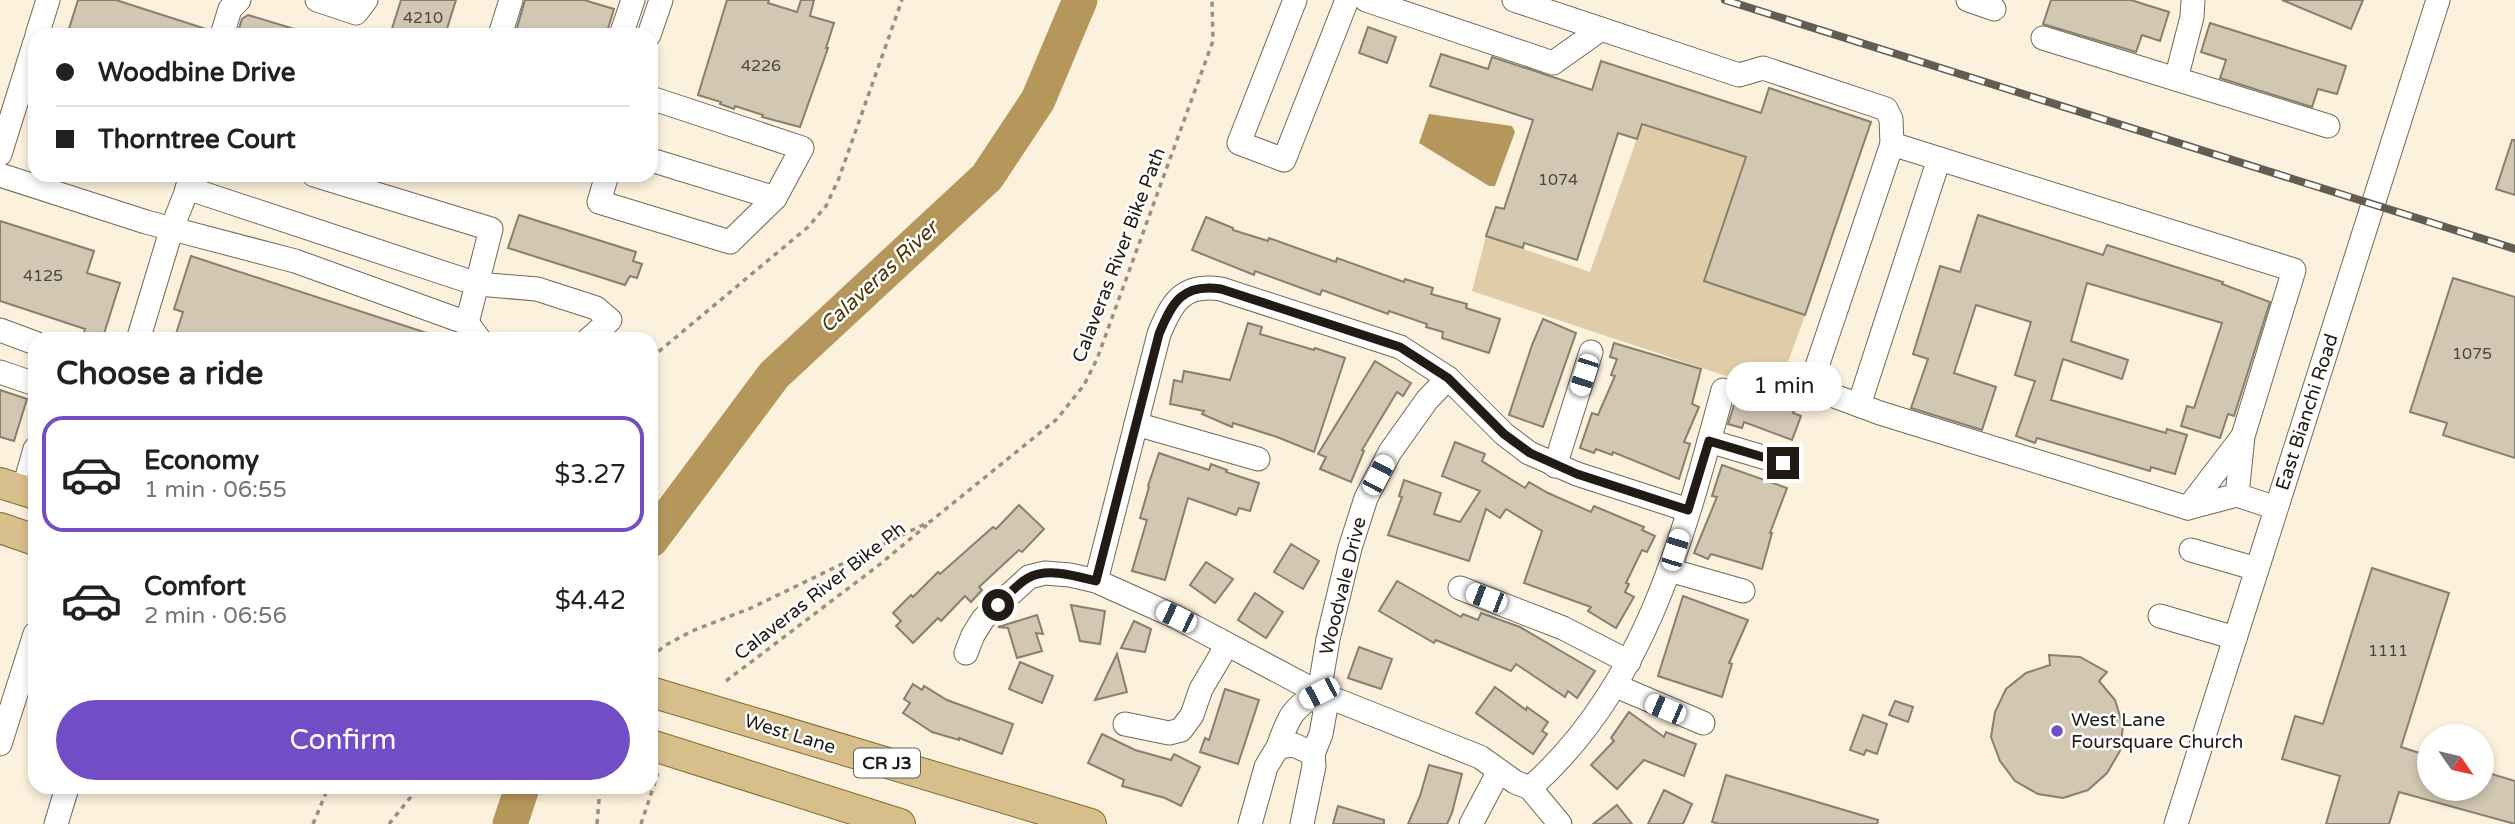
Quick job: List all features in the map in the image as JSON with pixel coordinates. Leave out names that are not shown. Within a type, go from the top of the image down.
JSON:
[{"type":"main road","points":[[1,530],[28,524]]},
{"type":"main road","points":[[1,530],[28,538]]},
{"type":"main road","name":"West Lane","points":[[658,694],[1091,824]]},
{"type":"main road","points":[[658,747],[900,824]]},
{"type":"street","points":[[39,28],[48,0]]},
{"type":"street","points":[[224,28],[230,9],[239,0]]},
{"type":"street","points":[[317,0],[356,13],[366,0]]},
{"type":"street","points":[[502,28],[511,0]]},
{"type":"street","points":[[651,28],[661,0]]},
{"type":"street","points":[[1295,0],[1239,142],[1284,160],[1347,0]]},
{"type":"street","points":[[1366,0],[1553,63],[1601,29]]},
{"type":"street","points":[[1514,0],[1739,75],[1763,68],[1886,109],[1891,120],[1892,144],[1810,387],[1859,405],[2188,508],[2237,495],[2276,508]]},
{"type":"street","points":[[1968,0],[1994,9]]},
{"type":"street","points":[[2176,79],[2192,17],[2193,0]]},
{"type":"street","name":"East Bianchi Road","points":[[2176,824],[2438,0]]},
{"type":"street","points":[[623,28],[631,1]]},
{"type":"street","points":[[2043,38],[2328,125]]},
{"type":"street","points":[[0,153],[28,64]]},
{"type":"street","points":[[605,182],[599,202],[730,242],[775,198],[802,148],[658,100]]},
{"type":"street","points":[[1892,144],[2294,270],[2243,436],[2237,495]]},
{"type":"street","points":[[1859,405],[1939,159]]},
{"type":"street","points":[[658,162],[775,198]]},
{"type":"street","points":[[0,175],[146,222],[295,261],[473,331],[477,284],[491,229],[337,182]]},
{"type":"street","points":[[140,332],[172,228],[190,182]]},
{"type":"street","points":[[193,182],[477,284],[537,289],[596,309],[610,320],[597,332]]},
{"type":"street","points":[[1096,581],[1159,334],[1169,310],[1185,293],[1203,286],[1221,289],[1400,347],[1448,378],[1504,434],[1530,453],[1555,466],[1688,510]]},
{"type":"street","points":[[0,330],[28,340]]},
{"type":"street","points":[[1555,466],[1591,352]]},
{"type":"street","points":[[0,372],[28,382]]},
{"type":"street","name":"Woodvale Drive","points":[[1302,824],[1314,766],[1313,754],[1321,734],[1325,712],[1319,693],[1328,639],[1350,548],[1366,498],[1390,452],[1427,400],[1448,378]]},
{"type":"street","points":[[1530,788],[1558,761],[1616,686],[1652,617],[1670,570],[1723,390]]},
{"type":"street","points":[[1136,424],[1258,459]]},
{"type":"street","points":[[2188,508],[2243,436]]},
{"type":"street","points":[[1709,441],[1783,463]]},
{"type":"street","points":[[19,489],[28,466]]},
{"type":"street","points":[[2191,550],[2257,569]]},
{"type":"street","points":[[1670,570],[1743,591]]},
{"type":"street","points":[[966,653],[972,635],[984,619],[1029,577],[1045,573],[1096,581],[1176,617],[1319,693],[1480,757],[1515,782],[1530,788],[1560,824]]},
{"type":"street","points":[[1460,588],[1563,628],[1629,662]]},
{"type":"street","points":[[2160,616],[2235,638]]},
{"type":"street","points":[[1125,724],[1169,733],[1181,730],[1192,715],[1201,689],[1227,645]]},
{"type":"street","points":[[0,744],[28,656]]},
{"type":"street","points":[[1616,686],[1703,723]]},
{"type":"street","points":[[1250,824],[1266,767],[1278,747],[1286,723],[1299,703],[1319,693]]},
{"type":"street","points":[[1278,747],[1294,745],[1313,754]]},
{"type":"street","points":[[1471,824],[1499,771]]},
{"type":"street","points":[[56,824],[65,794]]},
{"type":"path","name":"Calaveras River Bike Path","points":[[658,652],[692,631],[763,603],[931,522],[1057,419],[1084,385],[1097,359],[1213,41],[1212,0]]},
{"type":"path","name":"Calaveras River Bike Ph","points":[[726,681],[879,565],[931,522]]},
{"type":"path","points":[[313,824],[326,794]]},
{"type":"path","points":[[390,824],[413,794]]},
{"type":"path","points":[[597,824],[600,794]]},
{"type":"path","points":[[640,824],[647,794]]},
{"type":"shaded area","points":[[1429,114],[1512,126],[1515,132],[1495,186],[1489,186],[1419,143]]},
{"type":"shaded area","points":[[1642,124],[1746,156],[1704,281],[1805,315],[1777,393],[1472,291],[1486,236],[1590,272]]},
{"type":"building","points":[[78,0],[116,0],[203,28],[69,28]]},
{"type":"building","points":[[401,0],[456,0],[447,28],[392,28]]},
{"type":"building","points":[[525,0],[584,0],[614,9],[608,28],[517,28]]},
{"type":"building","points":[[727,0],[769,0],[768,3],[797,12],[801,0],[814,0],[810,16],[834,23],[800,127],[762,117],[763,115],[735,106],[734,109],[698,95]]},
{"type":"building","points":[[2051,0],[2131,0],[2169,12],[2160,41],[2142,35],[2136,52],[2043,24]]},
{"type":"building","points":[[2282,0],[2363,0],[2351,29]]},
{"type":"building","points":[[248,15],[291,28],[239,28],[242,19]]},
{"type":"building","points":[[2210,23],[2346,66],[2337,94],[2318,89],[2312,107],[2220,78],[2226,60],[2201,52]]},
{"type":"building","points":[[1368,27],[1396,37],[1387,63],[1359,53]]},
{"type":"building","points":[[1441,54],[1488,69],[1492,57],[1592,90],[1601,61],[1761,113],[1769,88],[1871,122],[1805,315],[1704,281],[1746,157],[1642,124],[1637,139],[1618,133],[1577,260],[1524,243],[1523,248],[1486,236],[1496,207],[1504,209],[1533,120],[1430,86]]},
{"type":"building","points":[[2512,140],[2515,140],[2515,195],[2496,189]]},
{"type":"building","points":[[519,215],[636,252],[633,261],[642,264],[637,278],[630,276],[625,285],[508,248]]},
{"type":"building","points":[[1978,215],[2103,255],[2107,245],[2223,282],[2222,284],[2270,302],[2234,416],[2228,414],[2220,438],[2181,426],[2187,406],[2194,408],[2222,323],[2087,283],[2071,341],[2128,360],[2122,379],[2063,359],[2051,400],[2166,433],[2167,429],[2187,435],[2175,474],[2151,467],[2150,471],[2037,438],[2035,443],[2016,436],[2035,381],[2015,375],[2031,322],[1976,305],[1954,373],[1996,387],[1982,430],[1911,408],[1928,359],[1913,354],[1940,266],[1960,272]]},
{"type":"building","points":[[1206,217],[1233,230],[1268,241],[1269,238],[1336,262],[1337,258],[1404,282],[1405,279],[1433,288],[1431,294],[1467,304],[1466,308],[1500,319],[1489,353],[1442,338],[1443,332],[1426,327],[1427,324],[1389,311],[1388,314],[1322,290],[1320,295],[1255,271],[1254,275],[1192,250]]},
{"type":"building","points":[[0,221],[94,251],[87,273],[120,283],[105,332],[84,332],[85,329],[0,301]]},
{"type":"building","points":[[191,256],[424,332],[177,332],[183,312],[174,309]]},
{"type":"building","points":[[2453,278],[2515,297],[2515,458],[2443,435],[2447,423],[2410,412]]},
{"type":"building","points":[[1543,319],[1576,333],[1543,427],[1509,415]]},
{"type":"building","points":[[1248,323],[1262,327],[1260,334],[1345,358],[1314,452],[1233,423],[1232,427],[1202,414],[1204,411],[1170,404],[1174,380],[1182,382],[1184,371],[1230,380]]},
{"type":"building","points":[[1614,343],[1701,369],[1692,404],[1699,407],[1684,442],[1690,444],[1679,479],[1613,452],[1612,455],[1596,449],[1594,453],[1580,448],[1592,413],[1598,415],[1615,376],[1611,375],[1617,359],[1610,357]]},
{"type":"building","points":[[1375,361],[1411,383],[1403,396],[1397,392],[1380,420],[1362,450],[1364,451],[1351,482],[1320,469],[1326,457],[1318,454]]},
{"type":"building","points":[[1740,386],[1797,404],[1793,413],[1801,416],[1792,440],[1744,422],[1742,428],[1728,424]]},
{"type":"building","points":[[0,390],[27,399],[14,441],[0,437]]},
{"type":"building","points":[[1455,442],[1485,454],[1482,461],[1525,488],[1529,482],[1591,512],[1594,506],[1644,527],[1642,530],[1655,536],[1647,552],[1642,550],[1626,583],[1629,584],[1625,592],[1634,597],[1616,628],[1588,611],[1591,607],[1524,583],[1542,531],[1506,509],[1500,518],[1486,509],[1469,561],[1388,535],[1402,497],[1399,496],[1404,480],[1441,493],[1434,514],[1460,522],[1480,491],[1442,476]]},
{"type":"building","points":[[1159,453],[1209,470],[1211,464],[1259,483],[1250,511],[1239,508],[1236,515],[1188,498],[1165,580],[1132,571],[1147,520],[1140,518]]},
{"type":"building","points":[[1722,465],[1787,488],[1770,533],[1762,569],[1711,554],[1708,559],[1694,553],[1717,497],[1712,496]]},
{"type":"building","points":[[1019,505],[1044,529],[1022,552],[1019,550],[979,587],[982,590],[971,602],[965,596],[941,621],[938,618],[913,643],[896,626],[901,621],[893,613],[993,527],[996,529]]},
{"type":"building","points":[[1291,544],[1319,561],[1303,589],[1274,572]]},
{"type":"building","points":[[1206,562],[1233,579],[1215,603],[1190,585]]},
{"type":"building","points":[[2372,568],[2449,593],[2401,747],[2417,752],[2417,797],[2399,792],[2389,824],[2326,824],[2340,776],[2282,759],[2295,716],[2323,724]]},
{"type":"building","points":[[1397,581],[1461,617],[1463,614],[1478,620],[1481,613],[1520,627],[1595,671],[1577,698],[1568,691],[1565,697],[1516,664],[1511,671],[1436,640],[1434,643],[1379,611]]},
{"type":"building","points":[[1255,593],[1283,612],[1266,638],[1238,620]]},
{"type":"building","points":[[1683,596],[1748,620],[1729,663],[1732,664],[1722,697],[1658,676]]},
{"type":"building","points":[[1071,605],[1105,611],[1100,644],[1080,641]]},
{"type":"building","points":[[1037,615],[1043,634],[1036,633],[1042,651],[1017,658],[1008,628],[998,627]]},
{"type":"building","points":[[1134,621],[1151,629],[1145,652],[1121,648]]},
{"type":"building","points":[[1359,647],[1392,659],[1381,689],[1348,678]]},
{"type":"building","points":[[1117,654],[1127,692],[1095,700]]},
{"type":"building","name":"West Lane Foursquare Church","points":[[2049,655],[2080,657],[2107,672],[2099,681],[2115,700],[2123,726],[2120,751],[2107,773],[2088,790],[2063,798],[2038,794],[2015,781],[2000,761],[1991,737],[1995,712],[2006,689],[2026,673],[2050,665]]},
{"type":"building","points":[[1020,662],[1053,676],[1042,703],[1009,689]]},
{"type":"building","points":[[913,684],[922,690],[924,686],[947,700],[1013,724],[1002,754],[959,738],[932,732],[903,713],[910,703],[904,699]]},
{"type":"building","points":[[1495,687],[1526,710],[1527,707],[1548,722],[1542,731],[1547,734],[1533,754],[1476,713]]},
{"type":"building","points":[[1225,689],[1259,700],[1238,764],[1200,752],[1205,738],[1209,740]]},
{"type":"building","points":[[1895,701],[1913,707],[1908,722],[1889,715]]},
{"type":"building","points":[[1629,712],[1664,737],[1666,732],[1696,744],[1684,776],[1644,760],[1617,789],[1591,765],[1614,741],[1611,738]]},
{"type":"building","points":[[1863,715],[1887,724],[1877,754],[1866,750],[1864,755],[1850,750]]},
{"type":"building","points":[[1102,734],[1135,750],[1171,760],[1174,754],[1200,767],[1181,806],[1165,798],[1122,786],[1124,780],[1088,763]]},
{"type":"building","points":[[1429,765],[1462,774],[1452,813],[1447,824],[1408,824],[1420,796]]},
{"type":"building","points":[[1726,775],[1878,820],[1877,824],[1712,822]]},
{"type":"building","points":[[2494,775],[2515,781],[2515,824],[2435,802],[2494,802]]},
{"type":"building","points":[[1664,790],[1692,804],[1683,824],[1648,824]]},
{"type":"building","points":[[1617,805],[1632,824],[1593,824]]},
{"type":"building","points":[[1338,806],[1384,820],[1384,824],[1333,824]]},
{"type":"waterway","name":"Calaveras River","points":[[658,531],[774,375],[987,177],[1038,100],[1080,0]]},
{"type":"waterway","name":"Calaveras River","points":[[510,824],[520,794]]},
{"type":"railway","points":[[1725,0],[2515,249]]},
{"type":"place","name":"West Lane Foursquare Church","points":[[2057,731]]},
{"type":"route","points":[[998,605],[1029,577],[1045,573],[1096,581],[1159,334],[1169,310],[1185,293],[1203,286],[1221,289],[1400,347],[1448,378],[1504,434],[1530,453],[1577,474],[1688,510],[1709,441],[1783,463]]}]
